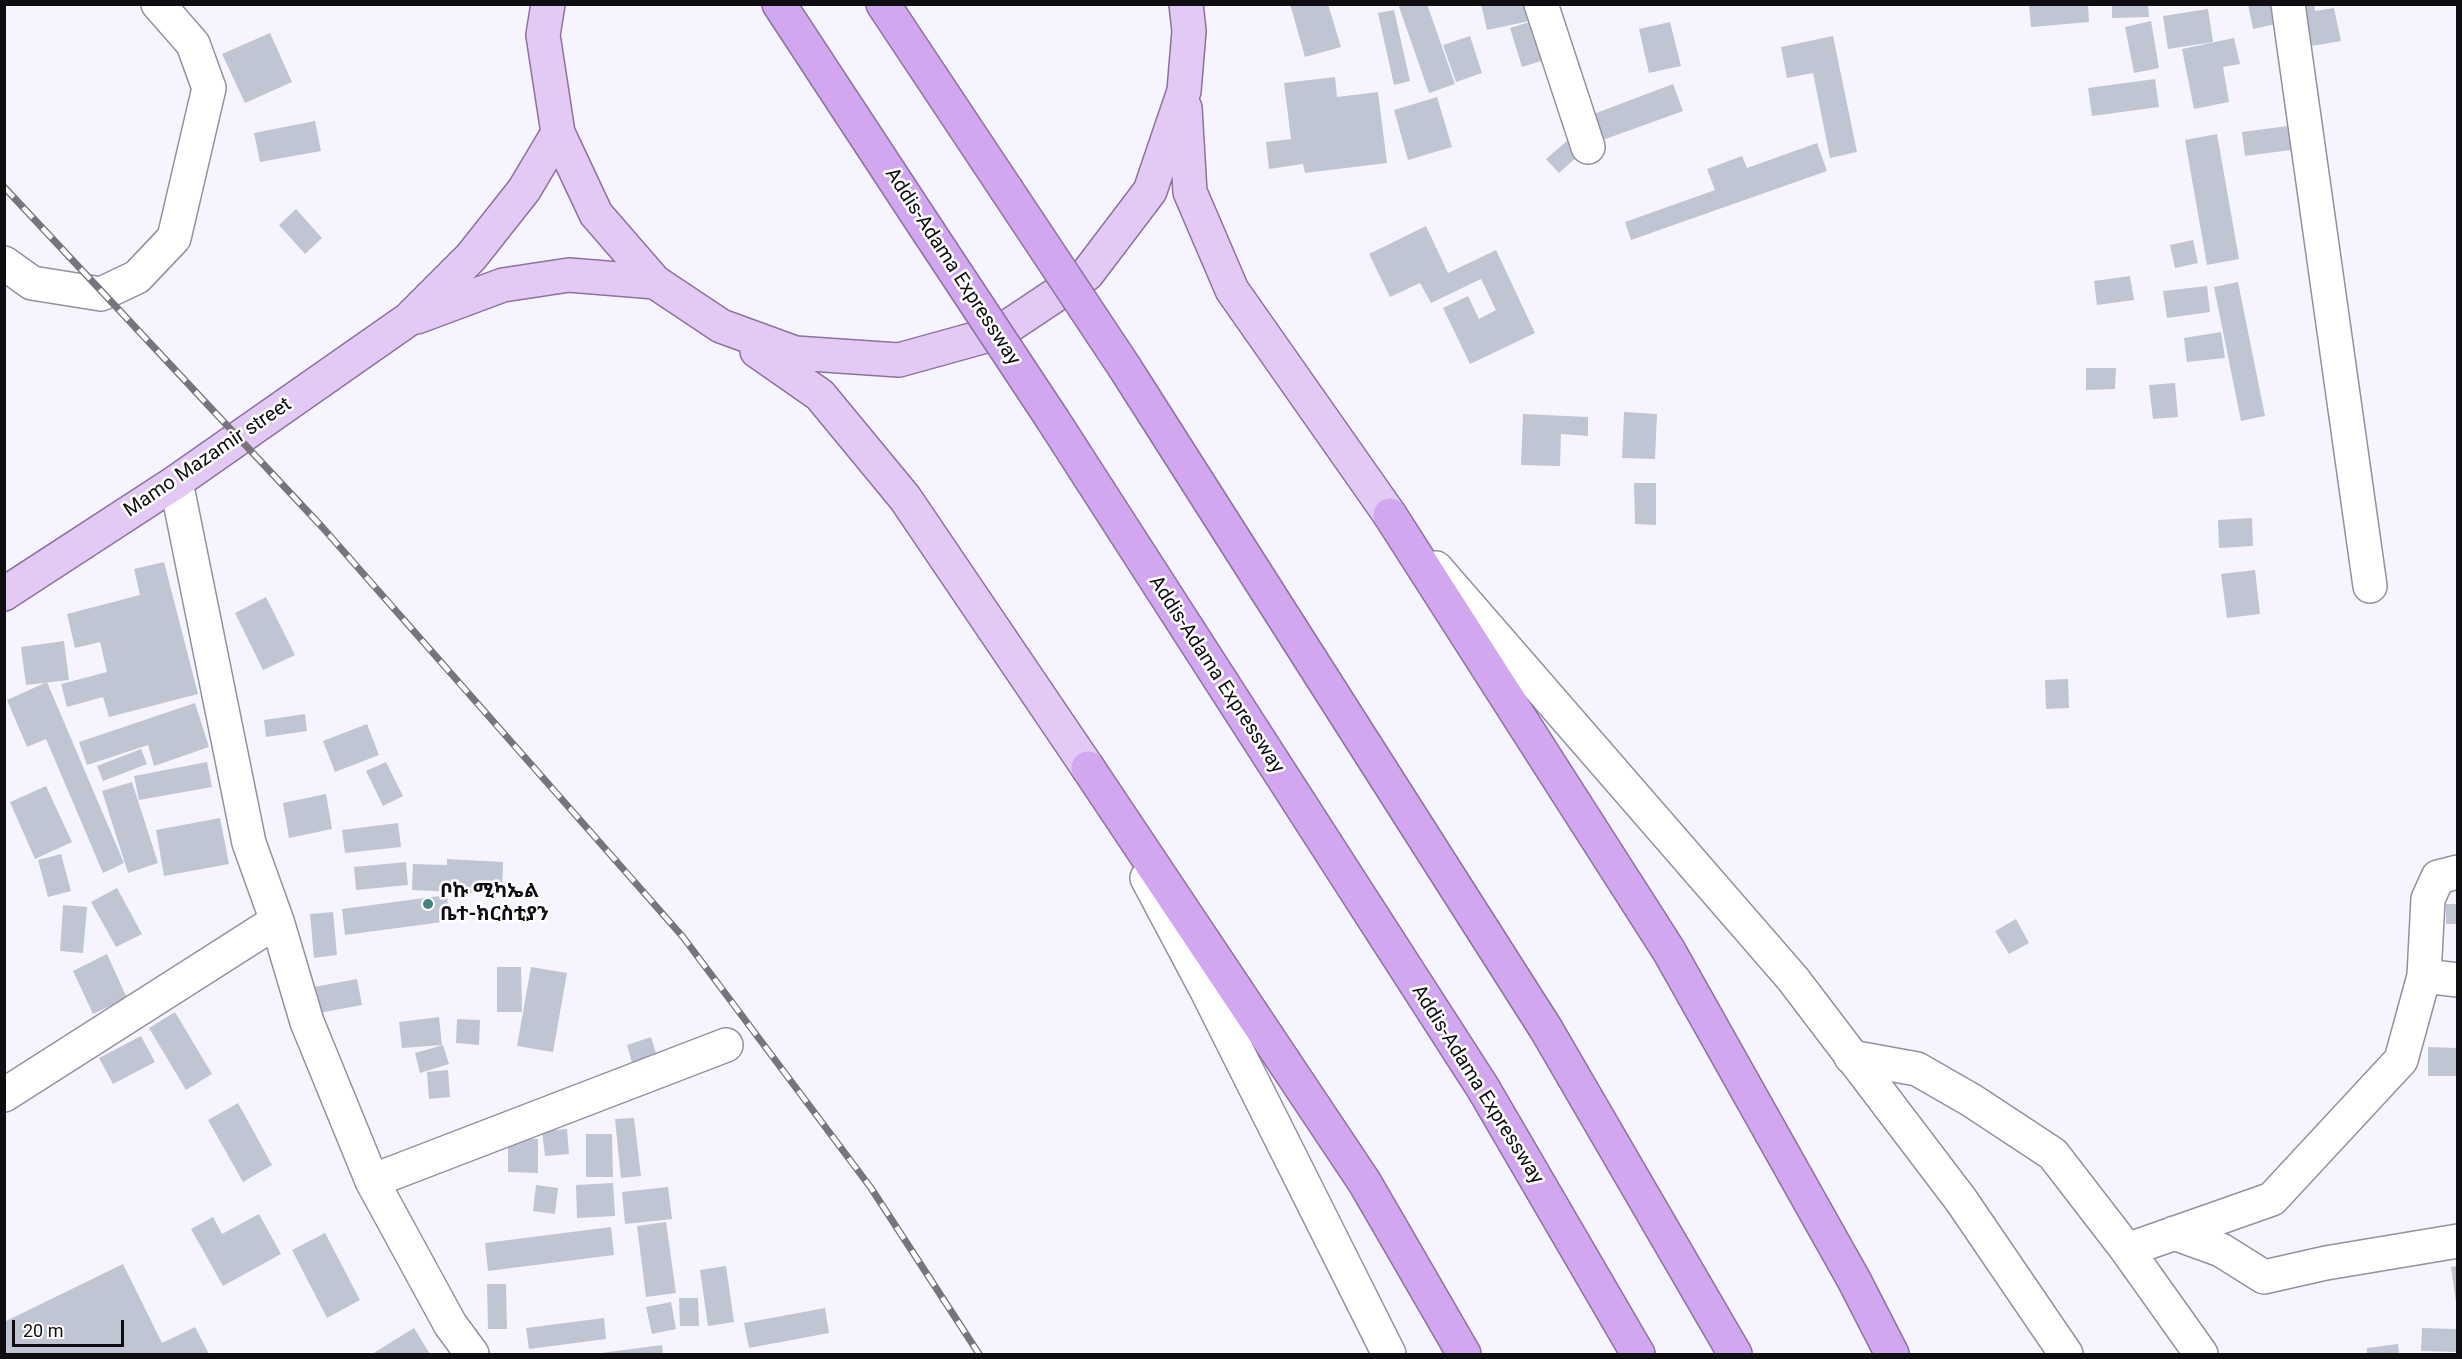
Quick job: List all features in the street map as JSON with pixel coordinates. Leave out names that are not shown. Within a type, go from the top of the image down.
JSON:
[{"type":"highway","name":"Addis-Adama Expressway","points":[[779,4],[1053,420],[1483,1088],[1638,1354]]},
{"type":"highway","points":[[883,4],[1125,368],[1546,1029],[1735,1354]]},
{"type":"highway","points":[[1390,515],[1669,951],[1854,1280],[1892,1354]]},
{"type":"highway","points":[[1088,768],[1365,1183],[1464,1354]]},
{"type":"main road","points":[[1185,4],[1189,31],[1184,91],[1190,192],[1232,290],[1390,515]]},
{"type":"main road","points":[[541,15],[558,133],[596,214],[655,282],[819,395],[898,489],[1088,768]]},
{"type":"main road","points":[[721,326],[795,353],[899,360],[1000,332],[1086,274],[1150,191],[1184,91]]},
{"type":"main road","points":[[409,319],[471,257],[524,190],[558,133]]},
{"type":"main road","points":[[409,319],[503,285],[569,274],[655,282]]},
{"type":"main road","name":"Mamo Mazamir street","points":[[4,594],[176,482],[409,319]]},
{"type":"street","points":[[4,263],[32,283],[101,294],[137,277],[174,238],[209,88],[194,44],[158,4]]},
{"type":"street","points":[[1540,4],[1588,147]]},
{"type":"street","points":[[2288,4],[2370,585]]},
{"type":"street","points":[[176,482],[249,843],[277,921],[307,1022],[372,1180],[450,1324],[472,1354]]},
{"type":"street","points":[[1390,515],[1793,979],[1961,1200],[2066,1354]]},
{"type":"street","points":[[1088,768],[1206,989],[1389,1354]]},
{"type":"street","points":[[2127,1250],[2272,1198],[2401,1060],[2424,976],[2428,899],[2438,877],[2457,872]]},
{"type":"street","points":[[4,1095],[277,921]]},
{"type":"street","points":[[2424,976],[2457,980]]},
{"type":"street","points":[[372,1180],[726,1045]]},
{"type":"street","points":[[1851,1057],[1917,1070],[1971,1100],[2053,1154],[2127,1250],[2201,1354]]},
{"type":"street","points":[[2174,1233],[2221,1250],[2264,1277],[2326,1263],[2457,1241]]},
{"type":"building","points":[[1290,4],[1328,4],[1341,47],[1305,57]]},
{"type":"building","points":[[1398,4],[1427,4],[1455,84],[1429,93]]},
{"type":"building","points":[[1481,4],[1536,4],[1539,19],[1487,30]]},
{"type":"building","points":[[2029,4],[2088,4],[2089,22],[2031,27]]},
{"type":"building","points":[[2112,4],[2148,4],[2149,17],[2112,18]]},
{"type":"building","points":[[2248,4],[2272,4],[2276,24],[2253,29]]},
{"type":"building","points":[[2292,4],[2314,4],[2315,11],[2334,8],[2341,41],[2300,48]]},
{"type":"building","points":[[2208,9],[2213,42],[2168,49],[2163,16]]},
{"type":"building","points":[[1394,10],[1410,81],[1394,85],[1378,13]]},
{"type":"building","points":[[1539,19],[1551,58],[1522,67],[1510,28]]},
{"type":"building","points":[[2151,21],[2159,68],[2134,73],[2125,27]]},
{"type":"building","points":[[1670,22],[1681,66],[1649,73],[1639,29]]},
{"type":"building","points":[[270,33],[292,82],[245,103],[222,54]]},
{"type":"building","points":[[1470,36],[1482,73],[1456,82],[1443,45]]},
{"type":"building","points":[[1833,36],[1857,152],[1830,158],[1813,73],[1787,78],[1781,47]]},
{"type":"building","points":[[2234,38],[2240,64],[2223,67],[2229,102],[2194,109],[2182,49]]},
{"type":"building","points":[[1335,77],[1337,97],[1378,92],[1387,163],[1305,173],[1303,164],[1269,169],[1266,142],[1291,139],[1284,83]]},
{"type":"building","points":[[2155,79],[2159,107],[2092,116],[2088,88]]},
{"type":"building","points":[[1673,84],[1683,111],[1600,141],[1591,115]]},
{"type":"building","points":[[1437,97],[1452,147],[1408,160],[1394,110]]},
{"type":"building","points":[[315,121],[321,151],[260,162],[254,133]]},
{"type":"building","points":[[2288,126],[2291,150],[2245,156],[2242,132]]},
{"type":"building","points":[[2217,134],[2239,259],[2207,265],[2185,140]]},
{"type":"building","points":[[1568,140],[1580,154],[1559,173],[1546,159]]},
{"type":"building","points":[[1817,143],[1827,171],[1631,240],[1625,222],[1715,190],[1707,169],[1742,156],[1747,168]]},
{"type":"building","points":[[296,209],[322,238],[305,254],[279,225]]},
{"type":"building","points":[[1426,226],[1448,273],[1496,250],[1535,333],[1470,364],[1443,308],[1468,296],[1479,319],[1496,310],[1481,279],[1431,303],[1420,283],[1390,297],[1369,254]]},
{"type":"building","points":[[2193,240],[2198,263],[2175,268],[2170,245]]},
{"type":"building","points":[[2130,276],[2134,300],[2097,305],[2094,281]]},
{"type":"building","points":[[2238,282],[2265,416],[2241,421],[2214,287]]},
{"type":"building","points":[[2207,286],[2210,312],[2167,318],[2163,291]]},
{"type":"building","points":[[2221,332],[2225,358],[2187,362],[2184,338]]},
{"type":"building","points":[[2086,368],[2116,368],[2115,389],[2086,390]]},
{"type":"building","points":[[2175,383],[2178,417],[2153,419],[2149,385]]},
{"type":"building","points":[[1624,412],[1657,414],[1655,459],[1622,458]]},
{"type":"building","points":[[1523,414],[1588,417],[1588,436],[1561,434],[1560,466],[1521,465]]},
{"type":"building","points":[[1634,483],[1656,483],[1656,525],[1635,524]]},
{"type":"building","points":[[2252,518],[2253,546],[2219,548],[2218,520]]},
{"type":"building","points":[[164,562],[198,694],[109,717],[103,697],[67,707],[61,684],[107,672],[100,642],[75,648],[67,614],[140,595],[134,569]]},
{"type":"building","points":[[2255,570],[2260,614],[2227,618],[2221,574]]},
{"type":"building","points":[[266,597],[295,655],[263,670],[235,613]]},
{"type":"building","points":[[64,641],[69,680],[26,685],[21,647]]},
{"type":"building","points":[[2068,679],[2069,708],[2046,709],[2045,680]]},
{"type":"building","points":[[47,682],[124,863],[103,873],[46,739],[27,747],[7,700]]},
{"type":"building","points":[[195,703],[209,747],[154,766],[148,745],[87,765],[79,742]]},
{"type":"building","points":[[305,714],[307,731],[266,737],[264,720]]},
{"type":"building","points":[[367,724],[379,755],[335,772],[323,741]]},
{"type":"building","points":[[141,749],[147,764],[103,781],[97,766]]},
{"type":"building","points":[[207,762],[212,787],[139,800],[134,776]]},
{"type":"building","points":[[386,762],[403,796],[383,806],[366,771]]},
{"type":"building","points":[[132,782],[158,863],[128,873],[102,791]]},
{"type":"building","points":[[46,786],[72,842],[35,859],[10,802]]},
{"type":"building","points":[[326,794],[332,829],[289,838],[283,803]]},
{"type":"building","points":[[220,818],[229,864],[164,876],[156,830]]},
{"type":"building","points":[[398,823],[401,847],[345,853],[342,830]]},
{"type":"building","points":[[61,854],[71,891],[48,897],[38,860]]},
{"type":"building","points":[[447,859],[503,862],[502,894],[412,890],[413,864],[447,865]]},
{"type":"building","points":[[406,862],[408,885],[356,890],[354,867]]},
{"type":"building","points":[[117,888],[142,934],[116,947],[91,902]]},
{"type":"building","points":[[447,895],[450,921],[345,935],[342,909]]},
{"type":"building","points":[[2446,904],[2457,904],[2457,924],[2446,924]]},
{"type":"building","points":[[63,905],[87,907],[83,953],[60,951]]},
{"type":"building","points":[[333,912],[337,955],[314,958],[310,914]]},
{"type":"building","points":[[2016,919],[2029,943],[2009,954],[1995,931]]},
{"type":"building","points":[[107,954],[127,998],[93,1014],[73,971]]},
{"type":"building","points":[[497,967],[521,967],[522,1012],[497,1012]]},
{"type":"building","points":[[531,967],[567,973],[553,1052],[517,1046]]},
{"type":"building","points":[[357,979],[362,1005],[319,1013],[314,987]]},
{"type":"building","points":[[175,1012],[212,1074],[186,1090],[149,1028]]},
{"type":"building","points":[[439,1017],[442,1045],[402,1048],[399,1022]]},
{"type":"building","points":[[457,1019],[480,1020],[479,1045],[456,1043]]},
{"type":"building","points":[[141,1036],[155,1062],[113,1084],[99,1058]]},
{"type":"building","points":[[651,1037],[659,1063],[634,1070],[627,1045]]},
{"type":"building","points":[[443,1045],[449,1064],[420,1073],[415,1053]]},
{"type":"building","points":[[2428,1047],[2457,1048],[2457,1076],[2428,1076]]},
{"type":"building","points":[[448,1070],[450,1097],[429,1099],[427,1072]]},
{"type":"building","points":[[238,1103],[272,1165],[243,1182],[208,1120]]},
{"type":"building","points":[[634,1118],[641,1176],[621,1178],[615,1119]]},
{"type":"building","points":[[567,1129],[569,1154],[545,1156],[542,1131]]},
{"type":"building","points":[[586,1134],[612,1134],[613,1177],[586,1177]]},
{"type":"building","points":[[508,1139],[538,1139],[538,1173],[508,1172]]},
{"type":"building","points":[[613,1183],[615,1216],[577,1218],[576,1185]]},
{"type":"building","points":[[536,1185],[558,1188],[555,1214],[533,1211]]},
{"type":"building","points":[[668,1187],[672,1219],[625,1224],[622,1192]]},
{"type":"building","points":[[259,1214],[281,1254],[223,1286],[191,1229],[213,1217],[222,1234]]},
{"type":"building","points":[[666,1222],[676,1293],[646,1297],[637,1226]]},
{"type":"building","points":[[611,1227],[614,1255],[488,1271],[485,1243]]},
{"type":"building","points":[[325,1233],[360,1300],[327,1318],[292,1250]]},
{"type":"building","points":[[123,1264],[162,1343],[195,1327],[209,1354],[4,1354],[4,1322]]},
{"type":"building","points":[[726,1266],[734,1322],[708,1326],[700,1270]]},
{"type":"building","points":[[2457,1266],[2457,1301],[2456,1302],[2451,1267]]},
{"type":"building","points":[[487,1284],[506,1284],[507,1329],[488,1329]]},
{"type":"building","points":[[679,1298],[698,1298],[699,1326],[680,1326]]},
{"type":"building","points":[[671,1302],[676,1329],[652,1334],[646,1307]]},
{"type":"building","points":[[825,1308],[829,1333],[749,1348],[744,1323]]},
{"type":"building","points":[[604,1318],[606,1339],[529,1349],[526,1328]]},
{"type":"building","points":[[414,1328],[430,1354],[372,1354]]},
{"type":"building","points":[[2422,1328],[2457,1329],[2457,1352],[2421,1351]]},
{"type":"building","points":[[2398,1344],[2399,1354],[2367,1354],[2367,1348]]},
{"type":"building","points":[[662,1345],[663,1354],[601,1354],[601,1353]]},
{"type":"railway","points":[[4,187],[323,528],[683,937],[871,1188],[979,1354]]},
{"type":"place","name":"ቦኩ ሚካኤል ቤተ-ክርስቲያን","points":[[428,904]]}]
